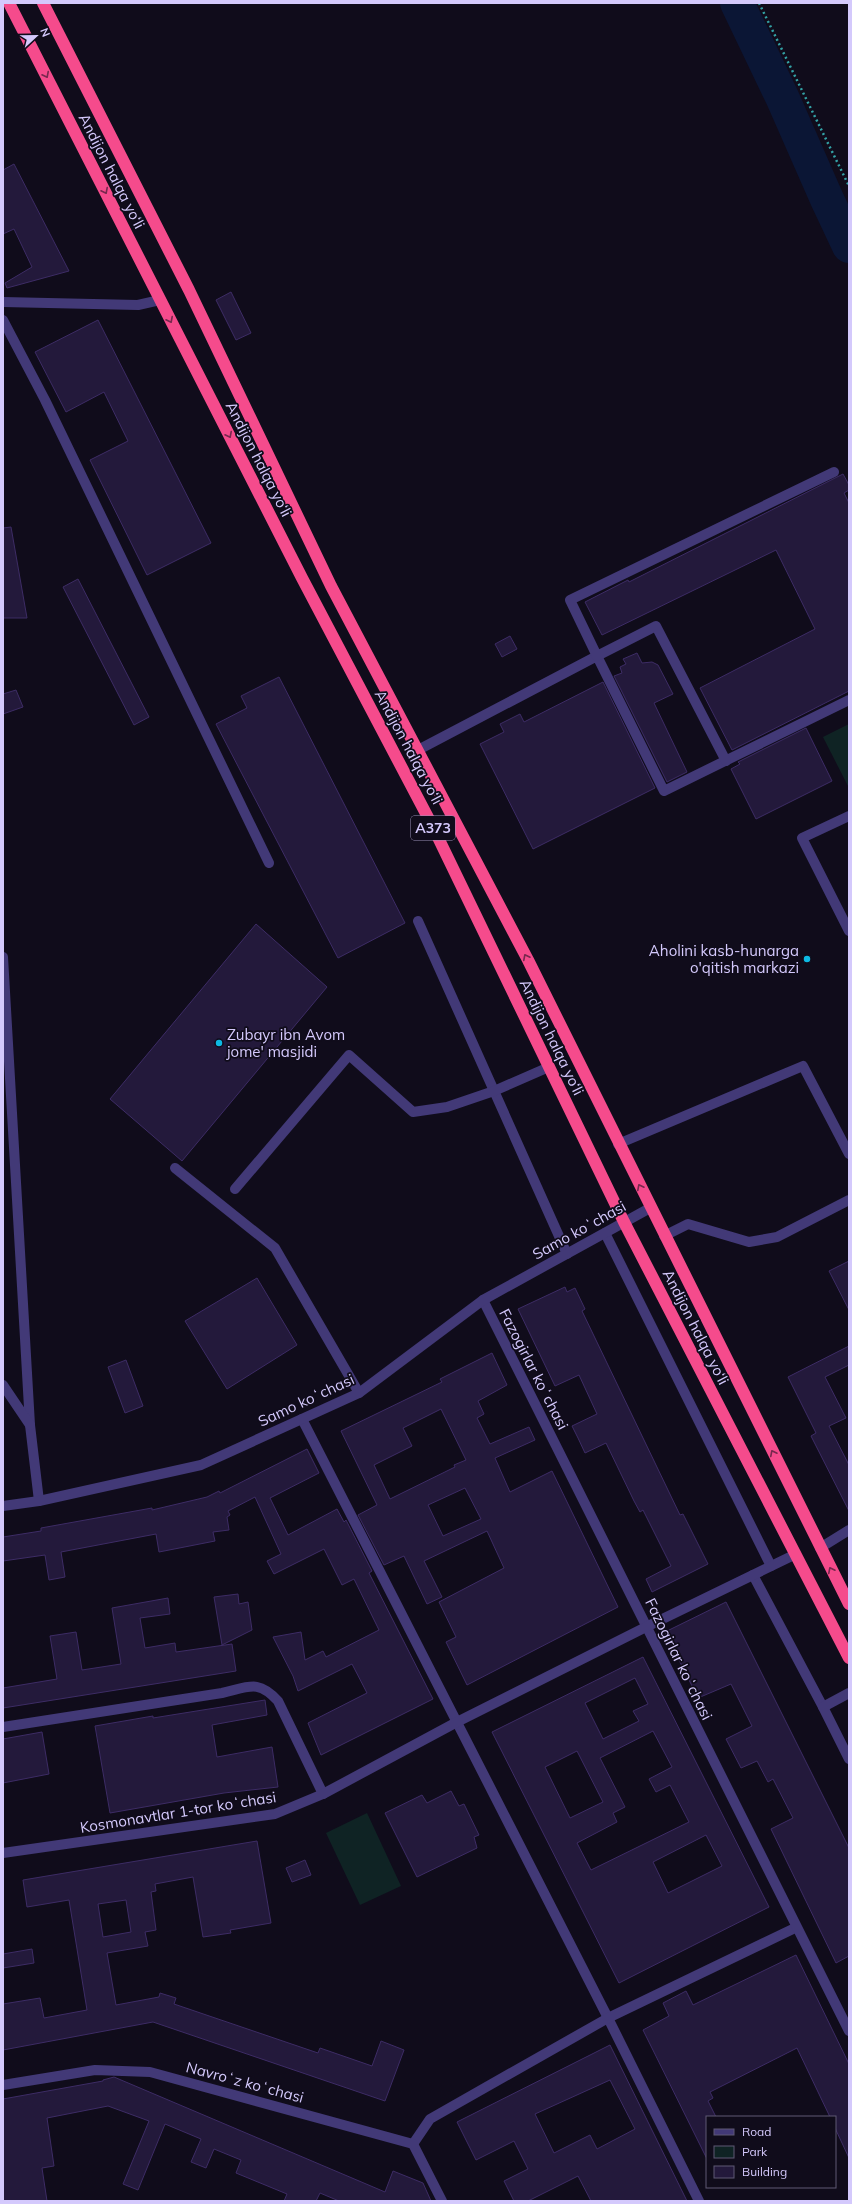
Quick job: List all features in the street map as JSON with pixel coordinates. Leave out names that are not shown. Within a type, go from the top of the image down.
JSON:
[{"type":"highway","name":"Andijon halqa yo‘li","points":[[9,3],[298,571],[432,825],[624,1222],[849,1658]]},
{"type":"highway","name":"Andijon halqa yo‘li","points":[[43,3],[189,290],[331,586],[528,960],[618,1144],[849,1604]]},
{"type":"street","points":[[3,302],[138,305],[160,300]]},
{"type":"street","points":[[3,320],[45,400],[269,863]]},
{"type":"street","points":[[834,472],[570,600],[664,791],[849,700]]},
{"type":"street","points":[[418,750],[656,626],[726,761]]},
{"type":"street","points":[[849,816],[802,838],[849,931]]},
{"type":"street","points":[[418,921],[567,1254]]},
{"type":"street","points":[[3,957],[30,1425],[39,1501]]},
{"type":"street","points":[[234,1189],[349,1055],[413,1112],[447,1107],[494,1091],[549,1066]]},
{"type":"street","points":[[618,1144],[803,1066],[849,1154]]},
{"type":"street","points":[[175,1168],[275,1248],[359,1393]]},
{"type":"street","points":[[664,1236],[688,1224],[749,1242],[778,1237],[849,1200]]},
{"type":"street","name":"Samo koʻchasi","points":[[3,1506],[39,1501],[201,1465],[359,1393],[483,1300],[650,1208]]},
{"type":"street","points":[[605,1233],[771,1566]]},
{"type":"street","name":"Fazogirlar koʻchasi","points":[[483,1300],[795,1928],[849,2031]]},
{"type":"street","points":[[3,1385],[30,1425]]},
{"type":"street","points":[[302,1419],[608,2018],[698,2201]]},
{"type":"street","points":[[820,1548],[849,1530]]},
{"type":"street","name":"Kosmonavtlar 1-tor koʻchasi","points":[[3,1853],[275,1814],[323,1794],[457,1722],[796,1554]]},
{"type":"street","points":[[753,1575],[823,1707],[849,1760]]},
{"type":"street","points":[[3,1728],[222,1693],[253,1686],[267,1689],[278,1701],[323,1794]]},
{"type":"street","points":[[823,1707],[849,1693]]},
{"type":"street","points":[[442,2201],[413,2144],[430,2119],[608,2018],[795,1928]]},
{"type":"street","name":"Navroʻz koʻchasi","points":[[3,2085],[95,2070],[150,2072],[413,2144]]},
{"type":"path","points":[[759,3],[849,186]]},
{"type":"green space","points":[[849,724],[849,788],[823,737]]},
{"type":"green space","points":[[367,1813],[401,1886],[360,1905],[326,1833]]},
{"type":"building","points":[[14,164],[69,271],[7,288],[5,283],[32,267],[14,229],[3,234],[3,170]]},
{"type":"building","points":[[231,292],[251,333],[236,340],[216,300]]},
{"type":"building","points":[[98,320],[211,543],[147,575],[90,460],[128,441],[104,392],[66,412],[35,352]]},
{"type":"building","points":[[843,474],[849,485],[849,490],[844,493],[849,503],[849,691],[732,750],[700,688],[815,629],[776,550],[602,635],[585,602],[628,580],[629,582]]},
{"type":"building","points":[[11,527],[27,618],[3,618],[3,528]]},
{"type":"building","points":[[78,579],[149,717],[134,725],[63,587]]},
{"type":"building","points":[[510,636],[517,649],[502,657],[495,644]]},
{"type":"building","points":[[637,653],[642,663],[652,662],[658,665],[673,694],[654,703],[687,772],[667,782],[614,676],[622,673],[620,667],[626,664],[623,659]]},
{"type":"building","points":[[279,677],[405,923],[338,958],[216,724],[247,708],[241,696]]},
{"type":"building","points":[[603,682],[655,788],[533,849],[480,744],[504,732],[500,724],[520,714],[524,722]]},
{"type":"building","points":[[16,690],[23,707],[3,714],[3,694]]},
{"type":"building","points":[[806,728],[832,781],[756,819],[731,769],[740,764],[738,762]]},
{"type":"building","name":"Zubayr ibn Avom jome' masjidi","points":[[256,924],[327,987],[182,1161],[110,1099]]},
{"type":"building","points":[[849,1261],[849,1310],[829,1271]]},
{"type":"building","points":[[257,1278],[297,1345],[227,1389],[185,1321]]},
{"type":"building","points":[[565,1287],[567,1292],[575,1288],[585,1309],[582,1311],[680,1515],[683,1514],[708,1564],[652,1592],[646,1579],[671,1566],[643,1510],[640,1512],[634,1501],[606,1443],[585,1453],[572,1426],[597,1414],[579,1375],[555,1386],[518,1309]]},
{"type":"building","points":[[849,1346],[849,1365],[825,1377],[846,1418],[829,1426],[849,1465],[849,1511],[811,1436],[816,1433],[788,1377]]},
{"type":"building","points":[[492,1353],[507,1385],[478,1401],[484,1414],[477,1418],[490,1444],[529,1427],[535,1440],[495,1458],[510,1492],[552,1471],[618,1607],[467,1685],[446,1642],[456,1637],[439,1602],[504,1568],[487,1531],[424,1561],[442,1597],[427,1604],[404,1556],[384,1565],[358,1515],[377,1505],[341,1431],[442,1382],[440,1379]],"holes":[[[441,1409],[466,1460],[454,1465],[455,1467],[390,1499],[374,1465],[412,1446],[403,1428]],[[465,1488],[481,1519],[443,1536],[428,1505]]]},
{"type":"building","points":[[126,1360],[143,1406],[125,1413],[108,1367]]},
{"type":"building","points":[[307,1449],[319,1473],[270,1498],[288,1535],[337,1509],[344,1522],[346,1520],[372,1571],[369,1573],[433,1699],[321,1755],[308,1723],[367,1693],[352,1664],[298,1691],[293,1676],[273,1637],[301,1632],[305,1660],[323,1651],[326,1657],[379,1630],[354,1579],[342,1585],[324,1549],[274,1574],[267,1561],[281,1554],[255,1497],[228,1511],[230,1515],[227,1517],[229,1530],[213,1532],[215,1541],[159,1552],[156,1534],[61,1552],[65,1577],[49,1580],[45,1555],[3,1561],[3,1537],[41,1531],[41,1528],[152,1508],[152,1510],[207,1497],[219,1491],[220,1493]]},
{"type":"building","points":[[238,1594],[239,1604],[248,1602],[252,1630],[222,1645],[214,1597]]},
{"type":"building","points":[[168,1598],[170,1614],[140,1618],[145,1648],[175,1643],[176,1652],[232,1644],[236,1671],[3,1708],[3,1688],[57,1679],[50,1636],[76,1632],[82,1670],[121,1664],[112,1608]]},
{"type":"building","points":[[726,1602],[849,1848],[849,1956],[836,1963],[771,1829],[793,1818],[773,1779],[768,1782],[757,1761],[741,1768],[726,1739],[752,1726],[731,1684],[698,1698],[665,1632]]},
{"type":"building","points":[[643,1657],[769,1907],[619,1983],[492,1732]],"holes":[[[635,1678],[648,1704],[633,1711],[639,1721],[603,1739],[585,1703]],[[653,1731],[672,1767],[649,1779],[656,1792],[670,1785],[689,1822],[591,1870],[577,1843],[617,1822],[613,1813],[625,1807],[600,1758]],[[577,1751],[603,1802],[570,1818],[545,1767]],[[706,1835],[722,1866],[668,1893],[653,1862]]]},
{"type":"building","points":[[265,1700],[267,1715],[212,1725],[217,1757],[272,1747],[278,1787],[224,1793],[110,1813],[95,1726]]},
{"type":"building","points":[[42,1732],[49,1774],[3,1783],[3,1739]]},
{"type":"building","points":[[451,1791],[459,1806],[464,1804],[479,1835],[474,1837],[477,1848],[417,1877],[385,1813],[422,1795],[427,1803]]},
{"type":"building","points":[[257,1841],[271,1923],[230,1930],[231,1933],[203,1937],[193,1877],[155,1884],[156,1891],[151,1892],[156,1930],[145,1932],[148,1946],[107,1953],[116,2005],[159,1997],[160,1993],[176,1998],[174,2004],[318,2053],[320,2048],[372,2066],[381,2041],[404,2050],[385,2101],[153,2022],[3,2050],[3,2004],[40,1998],[44,2018],[87,2010],[69,1900],[27,1907],[23,1880]],"holes":[[[126,1900],[131,1932],[103,1937],[98,1904]]]},
{"type":"building","points":[[305,1860],[311,1875],[292,1882],[286,1868]]},
{"type":"building","points":[[32,1949],[34,1963],[3,1968],[3,1954]]},
{"type":"building","points":[[796,1955],[849,2064],[849,2158],[836,2130],[836,2116],[830,2116],[797,2048],[710,2092],[713,2098],[708,2101],[716,2116],[706,2116],[706,2157],[643,2030],[669,2016],[663,2003],[686,1991],[693,2005]]},
{"type":"building","points":[[610,2045],[687,2201],[591,2201],[578,2176],[528,2201],[514,2201],[504,2181],[528,2169],[514,2141],[476,2160],[457,2122]],"holes":[[[610,2080],[635,2129],[597,2149],[590,2135],[554,2153],[535,2114]]]},
{"type":"building","points":[[114,2077],[385,2192],[393,2171],[423,2183],[431,2201],[339,2201],[320,2193],[316,2201],[284,2201],[287,2194],[236,2173],[241,2160],[214,2149],[206,2168],[191,2162],[201,2139],[165,2124],[138,2190],[123,2184],[149,2121],[108,2106],[47,2118],[54,2166],[42,2168],[47,2201],[3,2201],[3,2099],[103,2081]]},
{"type":"waterway","points":[[737,3],[783,99],[849,246]]},
{"type":"place","name":"Aholini kasb-hunarga o'qitish markazi","points":[[807,959]]},
{"type":"place","name":"Zubayr ibn Avom jome' masjidi","points":[[219,1043]]}]
